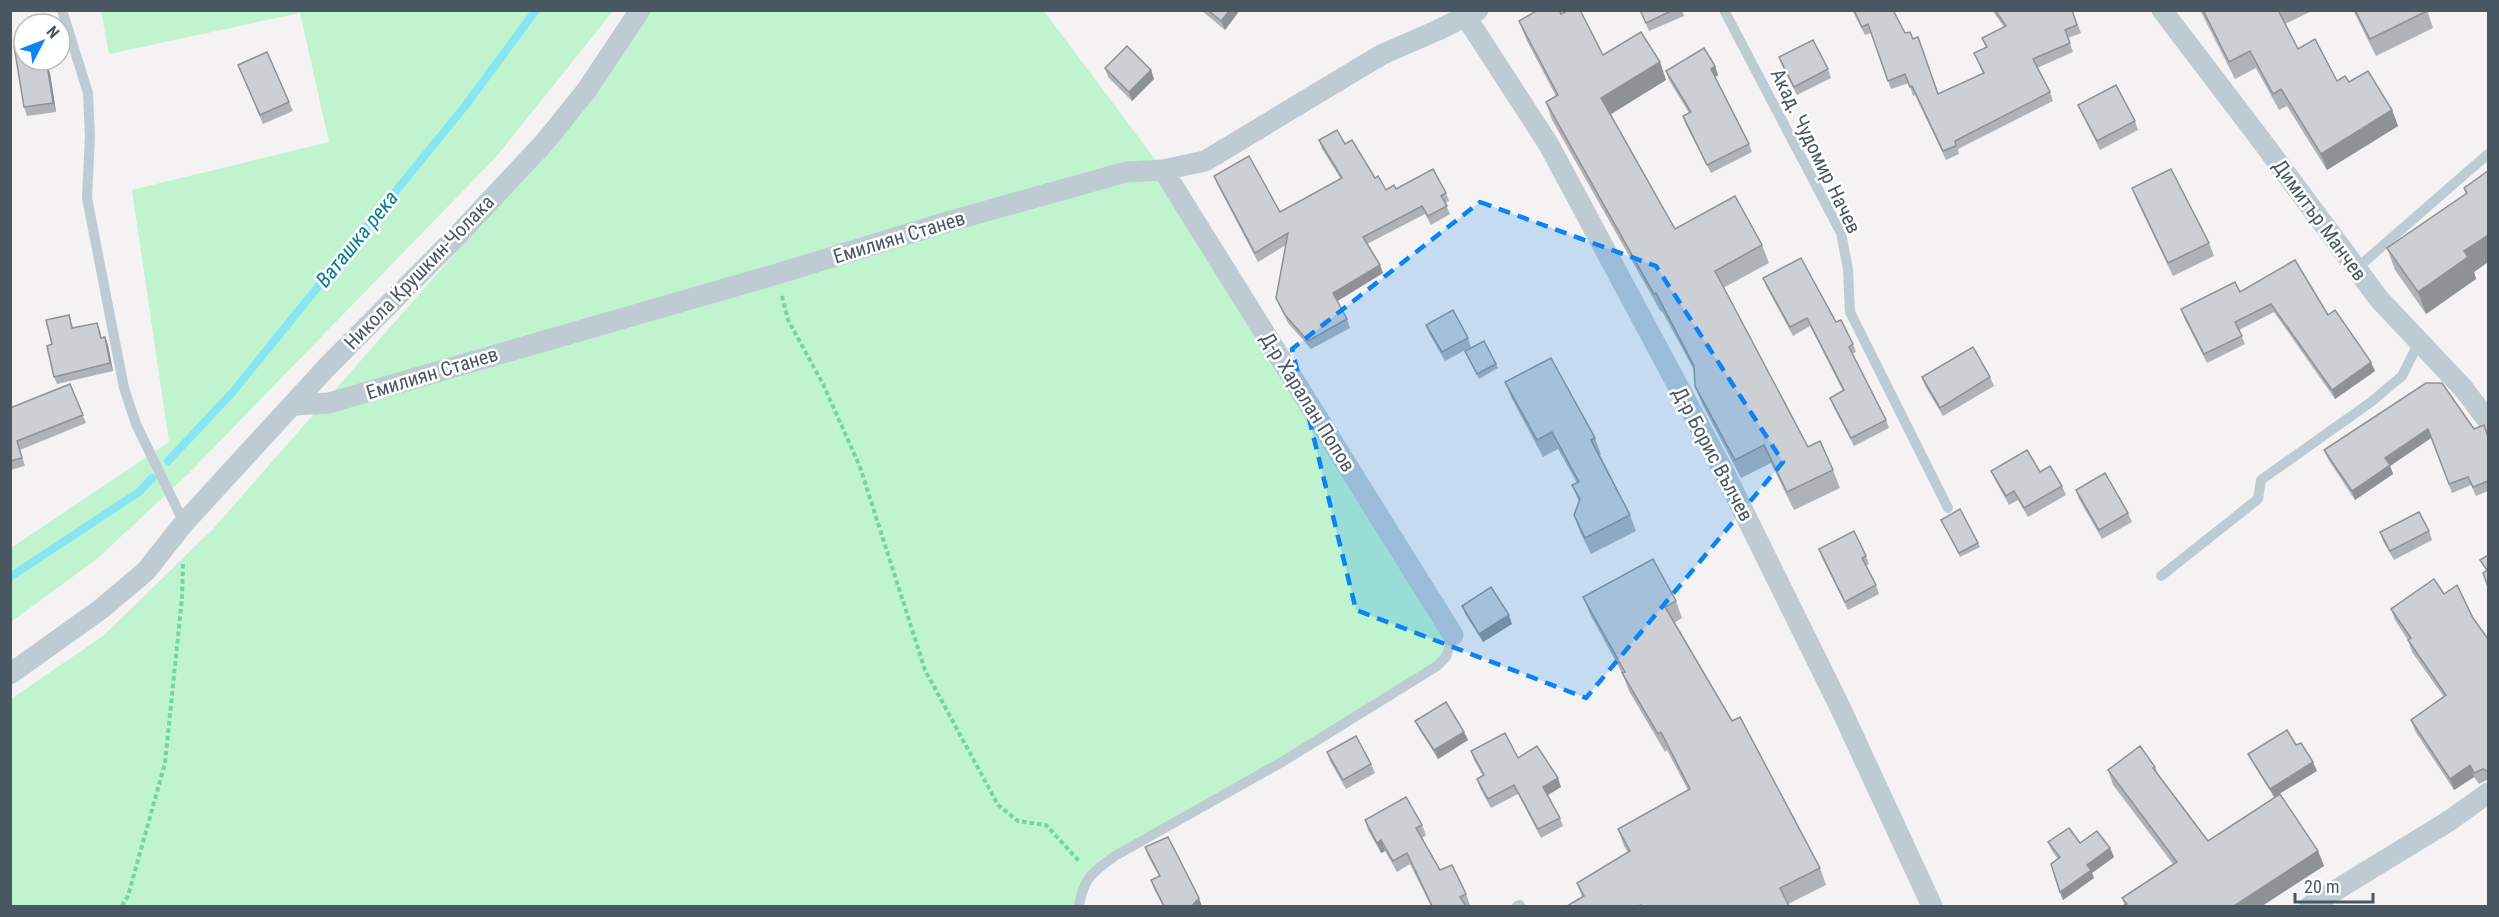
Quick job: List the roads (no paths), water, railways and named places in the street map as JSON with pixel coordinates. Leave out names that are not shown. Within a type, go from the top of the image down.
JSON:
[{"type":"street","name":"Никола Крушкин-Чолака","points":[[10,674],[124,592],[146,571],[184,523],[326,368],[456,237],[544,143],[586,91],[640,10]]},
{"type":"street","name":"Димитър Манчев","points":[[2162,10],[2379,299],[2463,388],[2488,421]]},
{"type":"street","name":"Емилиян Станев","points":[[294,405],[329,403],[777,274],[946,222],[1126,172],[1163,170],[1204,161],[1381,55],[1472,14]]},
{"type":"street","name":"Д-р Борис Вълчев","points":[[1472,14],[1549,145],[1724,472],[1839,705],[1932,906]]},
{"type":"street","name":"Д-р Харалан Попов","points":[[1163,170],[1453,635]]},
{"type":"street","points":[[2310,906],[2449,821],[2488,793]]},
{"type":"lane","points":[[62,10],[88,93],[90,136],[87,198],[124,388],[136,424],[184,523]]},
{"type":"lane","name":"Акад. Чудомир Начев","points":[[1724,10],[1842,233],[1848,269],[1850,312],[1948,507]]},
{"type":"lane","points":[[2356,269],[2488,154]]},
{"type":"lane","points":[[2161,576],[2258,499],[2261,480],[2371,402],[2402,376],[2419,342]]},
{"type":"lane","points":[[1079,906],[1084,885],[1091,874],[1115,856],[1282,762],[1437,666],[1446,657],[1453,635]]},
{"type":"waterway","name":"Ваташка река","points":[[168,461],[231,394],[465,106],[536,10]]},
{"type":"waterway","name":"Ваташка река","points":[[10,577],[139,492],[152,478]]}]
